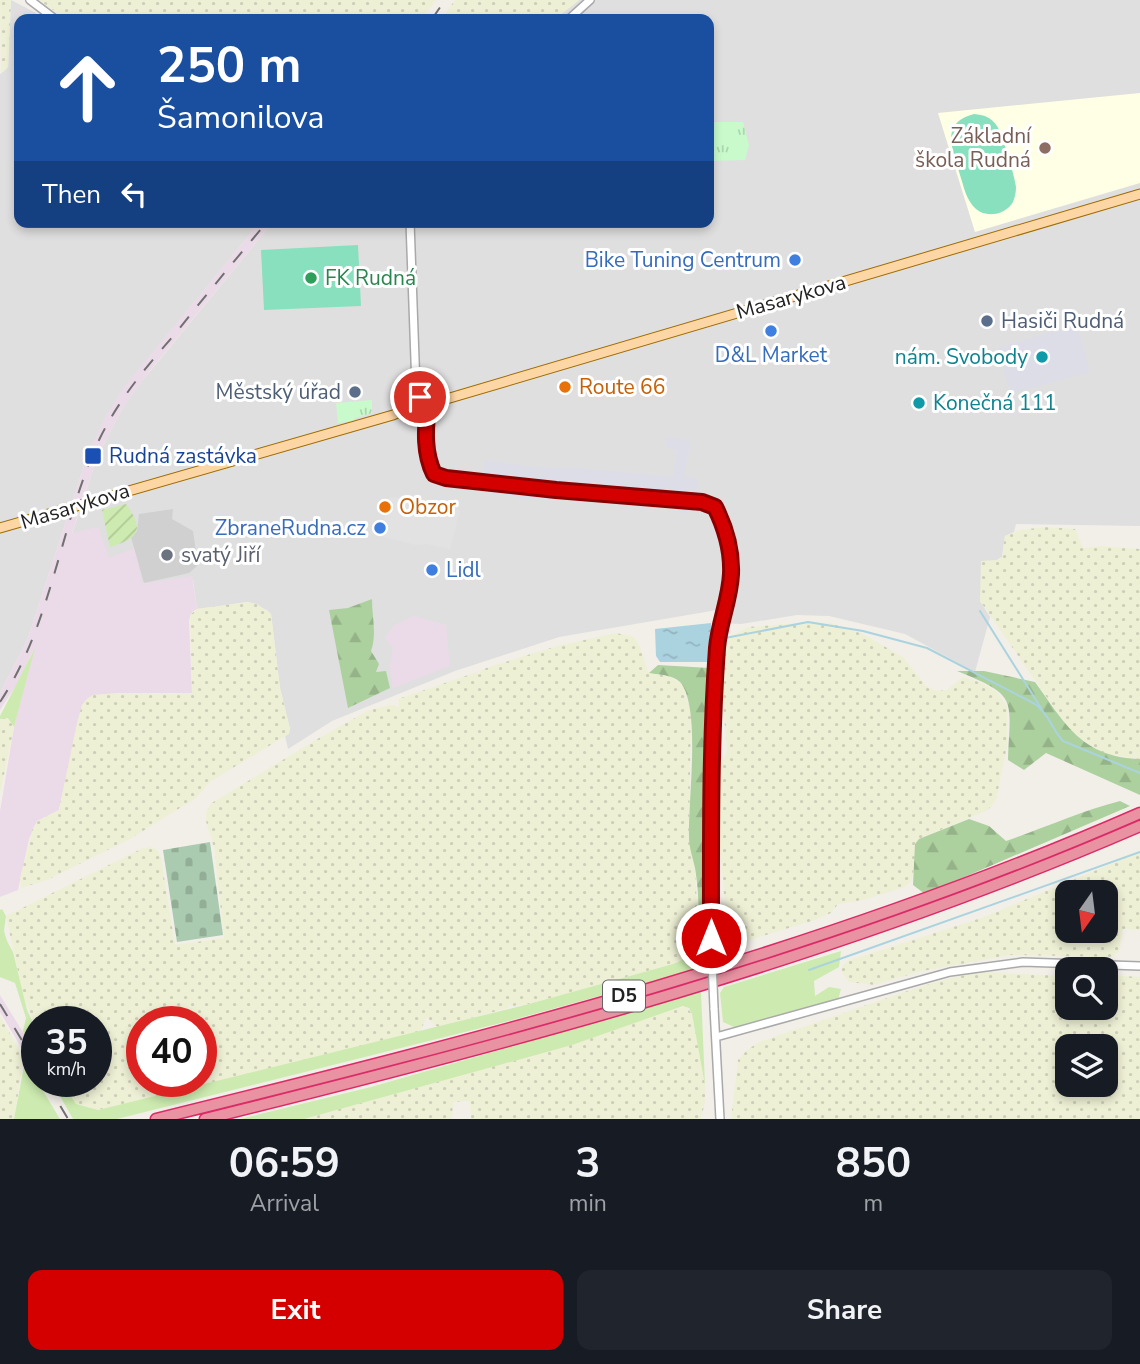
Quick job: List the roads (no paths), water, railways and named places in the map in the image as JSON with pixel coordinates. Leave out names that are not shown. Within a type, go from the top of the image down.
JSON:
[{"type":"highway","name":"D5","points":[[156,1119],[495,1032],[739,961],[911,904],[1140,813]]},
{"type":"highway","name":"D5","points":[[205,1119],[495,1045],[740,974],[973,894],[1140,826]]},
{"type":"main road","name":"Masarykova","points":[[443,400],[1140,194]]},
{"type":"main road","points":[[416,408],[443,400]]},
{"type":"main road","points":[[427,414],[443,400]]},
{"type":"main road","points":[[416,408],[427,405],[427,414]]},
{"type":"main road","name":"Masarykova","points":[[0,528],[416,408]]},
{"type":"street","points":[[30,0],[48,14]]},
{"type":"street","points":[[575,14],[590,0]]},
{"type":"street","points":[[410,228],[416,408],[425,430]]},
{"type":"street","points":[[427,414],[425,430],[429,464],[434,474],[446,478],[556,490],[702,502],[715,507],[721,518],[729,549],[731,573],[718,635],[710,812],[711,938],[720,1119]]},
{"type":"street","points":[[716,1037],[950,972],[1023,962],[1140,966]]},
{"type":"water","points":[[711,623],[712,662],[660,662],[656,656],[655,629]]},
{"type":"waterway","points":[[980,611],[1041,708]]},
{"type":"waterway","points":[[720,639],[808,622],[863,631],[927,648],[1035,704],[1044,712],[1063,741],[1140,773]]},
{"type":"waterway","points":[[809,970],[1140,852]]},
{"type":"railway","points":[[435,14],[445,0]]},
{"type":"railway","points":[[0,702],[32,639],[86,470],[100,438],[125,396],[144,371],[262,228]]},
{"type":"railway","points":[[0,1004],[21,1039]]},
{"type":"railway","points":[[55,1097],[68,1119]]},
{"type":"place","name":"Základní škola Rudná","points":[[1045,148]]},
{"type":"place","name":"Bike Tuning Centrum","points":[[795,260]]},
{"type":"place","name":"FK Rudná","points":[[311,278]]},
{"type":"place","name":"Hasiči Rudná","points":[[987,321]]},
{"type":"place","name":"D&L Market","points":[[771,331]]},
{"type":"place","name":"nám. Svobody","points":[[1042,357]]},
{"type":"place","name":"Route 66","points":[[565,387]]},
{"type":"place","name":"Městský úřad","points":[[355,392]]},
{"type":"place","name":"Konečná 111","points":[[919,403]]},
{"type":"place","name":"Rudná zastávka","points":[[93,456]]},
{"type":"place","name":"Obzor","points":[[385,507]]},
{"type":"place","name":"ZbraneRudna.cz","points":[[380,528]]},
{"type":"place","name":"svatý Jiří","points":[[167,555]]},
{"type":"place","name":"Lidl","points":[[432,570]]}]
